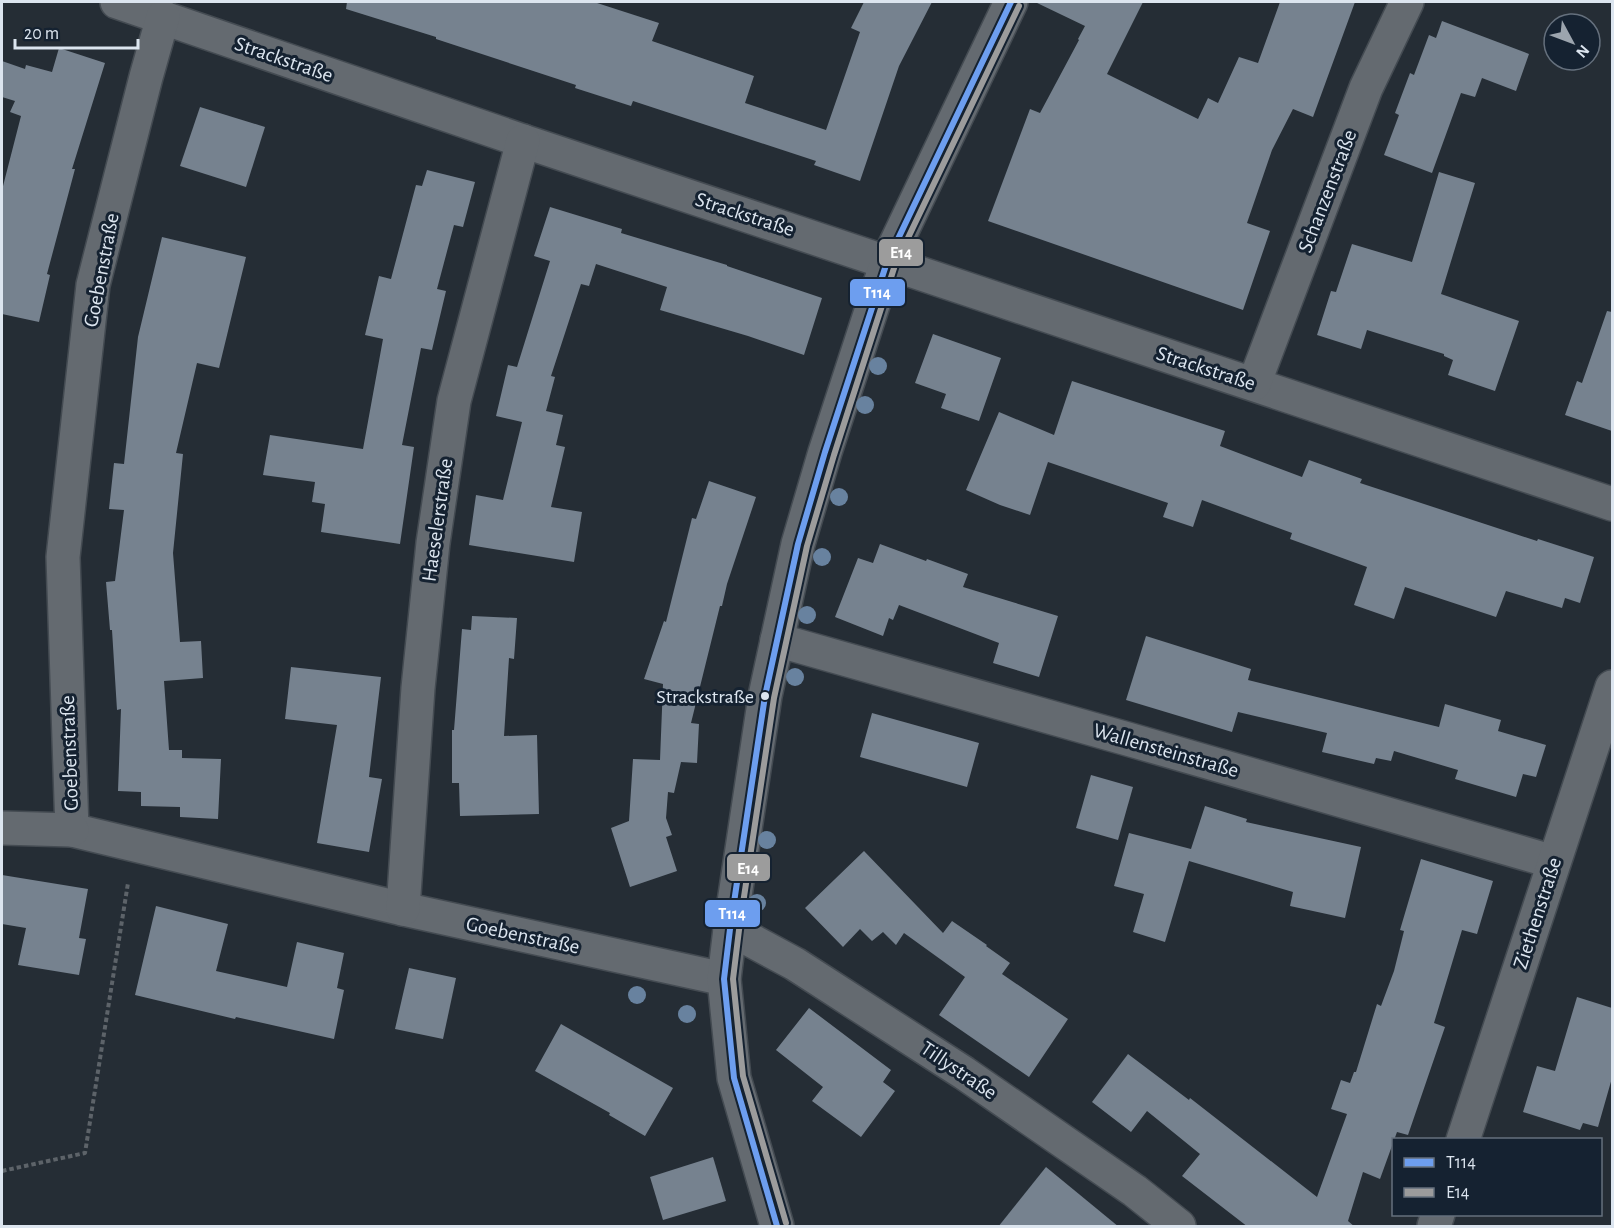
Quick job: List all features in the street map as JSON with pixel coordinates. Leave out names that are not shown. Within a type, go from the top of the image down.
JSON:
[{"type":"street","name":"Strackstraße","points":[[117,2],[523,141],[1612,504]]},
{"type":"street","points":[[777,1227],[734,1078],[724,979],[764,704],[798,544],[825,452],[887,261],[1011,2]]},
{"type":"street","name":"Schanzenstraße","points":[[1254,384],[1366,88],[1407,2]]},
{"type":"street","name":"Goebenstraße","points":[[163,17],[96,274],[90,309],[63,557],[72,830],[402,909],[724,979]]},
{"type":"street","name":"Haeselerstraße","points":[[402,909],[418,688],[433,543],[454,401],[523,141]]},
{"type":"street","name":"Wallensteinstraße","points":[[777,640],[1554,862]]},
{"type":"street","name":"Ziethenstraße","points":[[1464,1138],[1612,687]]},
{"type":"street","points":[[2,828],[72,830]]},
{"type":"street","name":"Tillystraße","points":[[730,928],[795,964],[964,1073],[1135,1191],[1179,1227]]},
{"type":"path","points":[[2,1171],[85,1153],[134,845]]},
{"type":"building","points":[[347,2],[594,2],[659,23],[652,41],[754,76],[745,103],[826,130],[860,32],[851,28],[864,2],[932,2],[899,66],[860,181],[814,165],[816,161],[633,101],[631,106],[575,88],[576,85],[346,9]]},
{"type":"building","points":[[1035,2],[1143,2],[1107,74],[1198,119],[1208,98],[1218,103],[1239,57],[1258,63],[1280,2],[1355,2],[1313,117],[1293,109],[1272,150],[1247,223],[1270,231],[1243,310],[988,221],[1030,109],[1040,113],[1085,26]]},
{"type":"building","points":[[1442,21],[1529,54],[1516,91],[1482,78],[1475,97],[1461,93],[1432,173],[1384,155],[1399,115],[1395,113],[1410,73],[1414,75],[1429,35],[1436,38]]},
{"type":"building","points":[[59,48],[105,63],[72,169],[75,169],[47,274],[50,275],[39,322],[2,314],[2,190],[21,116],[10,112],[15,101],[2,97],[2,61],[25,69],[26,65],[52,72]]},
{"type":"building","points":[[200,107],[265,127],[246,187],[180,166]]},
{"type":"building","points":[[427,170],[475,182],[463,227],[454,225],[437,289],[446,291],[432,350],[421,348],[402,445],[414,447],[400,544],[321,532],[325,504],[312,502],[315,482],[263,475],[270,435],[363,449],[383,339],[365,335],[379,276],[391,279],[416,185],[422,186]]},
{"type":"building","points":[[1439,172],[1475,183],[1441,294],[1519,321],[1495,391],[1448,375],[1453,360],[1444,354],[1367,330],[1361,349],[1317,335],[1331,291],[1336,292],[1352,244],[1412,262]]},
{"type":"building","points":[[550,207],[622,229],[621,233],[727,265],[822,298],[804,355],[660,310],[667,287],[596,264],[589,286],[581,284],[551,376],[555,377],[546,411],[563,415],[556,445],[565,447],[551,507],[582,512],[574,562],[469,545],[476,495],[503,500],[522,422],[496,416],[508,365],[517,367],[550,261],[534,256]]},
{"type":"building","points":[[162,237],[246,257],[219,368],[197,363],[176,453],[183,454],[173,553],[180,642],[201,641],[203,678],[164,681],[169,750],[182,750],[182,758],[221,759],[218,819],[180,817],[180,807],[141,806],[141,792],[118,791],[121,709],[117,710],[112,630],[110,630],[106,582],[115,581],[124,510],[109,509],[114,463],[124,464],[138,337]]},
{"type":"building","points":[[1607,311],[1612,312],[1612,431],[1565,415],[1577,381],[1582,383]]},
{"type":"building","points":[[933,334],[1001,358],[979,421],[941,408],[946,394],[915,383]]},
{"type":"building","points":[[1072,381],[1225,431],[1220,446],[1302,477],[1309,460],[1362,479],[1360,483],[1537,541],[1538,539],[1594,557],[1580,603],[1565,598],[1562,608],[1506,591],[1496,617],[1405,587],[1394,619],[1354,605],[1367,567],[1290,539],[1292,533],[1202,500],[1193,527],[1163,517],[1168,503],[1048,462],[1030,515],[966,490],[999,412],[1054,435]]},
{"type":"building","points":[[709,481],[756,497],[722,606],[720,606],[691,723],[699,724],[697,763],[681,762],[674,793],[668,792],[666,818],[672,835],[666,837],[677,871],[630,887],[611,828],[629,821],[633,759],[660,760],[663,684],[644,679],[664,621],[666,622],[692,518],[696,519]]},
{"type":"building","points":[[880,544],[968,574],[963,587],[1058,616],[1039,677],[993,663],[999,643],[899,605],[893,620],[889,618],[883,636],[835,617],[858,558],[873,563]]},
{"type":"building","points":[[472,616],[517,618],[514,659],[509,658],[504,736],[537,735],[539,814],[460,816],[459,783],[452,783],[452,730],[454,730],[462,629],[471,630]]},
{"type":"building","points":[[1146,636],[1251,669],[1248,680],[1439,727],[1445,704],[1501,720],[1498,731],[1546,745],[1536,777],[1523,774],[1516,797],[1455,779],[1458,770],[1394,751],[1391,761],[1376,758],[1374,764],[1322,752],[1327,733],[1238,712],[1232,732],[1126,700]]},
{"type":"building","points":[[291,667],[381,677],[369,777],[382,779],[369,852],[317,843],[337,725],[285,719]]},
{"type":"building","points":[[872,713],[979,743],[967,787],[860,757]]},
{"type":"building","points":[[1091,775],[1133,787],[1118,840],[1076,828]]},
{"type":"building","points":[[1205,806],[1247,819],[1246,822],[1361,847],[1345,918],[1290,906],[1293,892],[1189,861],[1165,942],[1133,932],[1144,894],[1114,886],[1129,833],[1191,849]]},
{"type":"building","points":[[864,851],[943,933],[952,921],[987,945],[1010,963],[1002,974],[1068,1019],[1029,1077],[939,1015],[965,977],[904,933],[896,945],[883,932],[872,941],[860,929],[843,947],[805,908]]},
{"type":"building","points":[[1421,859],[1493,881],[1477,934],[1462,930],[1434,1023],[1445,1027],[1408,1135],[1397,1132],[1395,1138],[1392,1138],[1392,1146],[1380,1179],[1363,1172],[1348,1221],[1355,1227],[1248,1227],[1182,1176],[1200,1154],[1147,1111],[1131,1132],[1092,1102],[1128,1054],[1189,1100],[1190,1098],[1317,1197],[1347,1114],[1331,1109],[1341,1080],[1350,1083],[1356,1072],[1377,1004],[1381,1006],[1394,971],[1404,931],[1400,930]]},
{"type":"building","points":[[2,875],[88,889],[79,938],[86,939],[79,975],[18,965],[26,928],[2,924]]},
{"type":"building","points":[[156,906],[228,924],[216,971],[287,987],[297,942],[344,953],[337,988],[344,990],[334,1039],[236,1017],[235,1019],[135,995]]},
{"type":"building","points":[[409,968],[456,978],[443,1039],[395,1029]]},
{"type":"building","points":[[1577,997],[1612,1008],[1612,1078],[1598,1127],[1583,1123],[1580,1130],[1523,1112],[1537,1066],[1555,1071]]},
{"type":"building","points":[[809,1008],[891,1070],[883,1082],[895,1091],[861,1137],[812,1101],[823,1087],[776,1050]]},
{"type":"building","points":[[561,1024],[673,1088],[645,1136],[609,1115],[610,1113],[535,1071]]},
{"type":"building","points":[[713,1157],[726,1201],[663,1220],[650,1177]]},
{"type":"building","points":[[1046,1167],[1119,1227],[998,1227]]},
{"type":"transit line","name":"T114","points":[[777,1226],[734,1078],[724,979],[765,696],[798,544],[825,452],[887,262],[1011,2]]},
{"type":"transit line","name":"E14","points":[[786,1223],[743,1076],[733,979],[774,698],[807,546],[895,265],[1019,6]]},
{"type":"place","name":"Strackstraße","points":[[765,696]]}]
